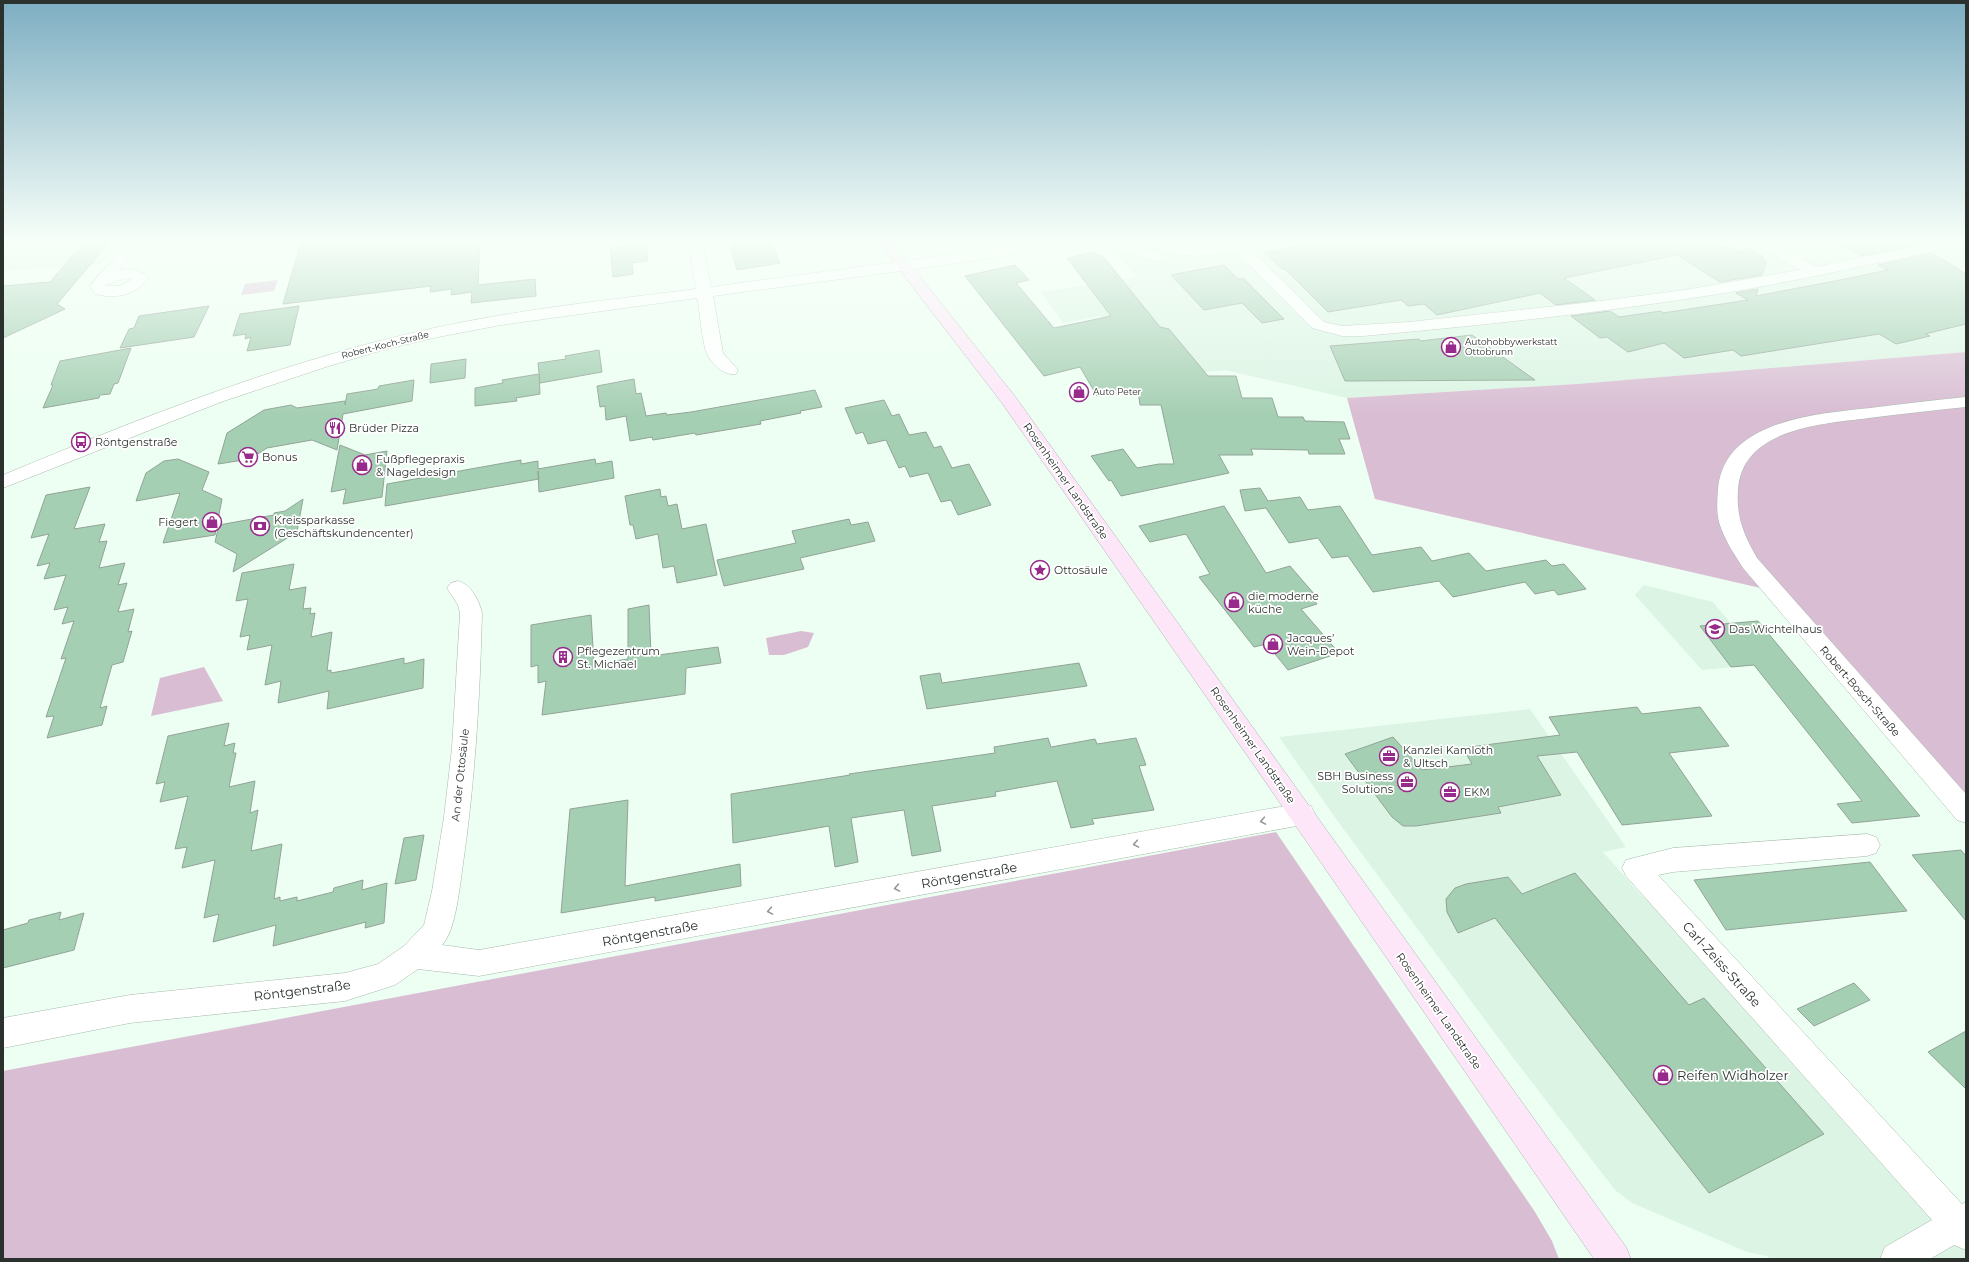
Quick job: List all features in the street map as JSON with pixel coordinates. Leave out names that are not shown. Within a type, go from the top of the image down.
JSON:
[{"type":"main road","name":"Rosenheimer Landstraße","points":[[930,298],[1008,399],[1302,814],[1614,1259]]},
{"type":"street","name":"Robert-Koch-Straße","points":[[3,482],[109,438],[210,399],[355,352],[435,333],[506,319],[658,298]]},
{"type":"street","points":[[705,298],[715,354],[730,370]]},
{"type":"street","points":[[1291,298],[1318,325],[1342,331],[1363,331],[1496,319],[1657,298]]},
{"type":"street","name":"Robert-Bosch-Straße","points":[[1966,402],[1826,418],[1778,429],[1760,438],[1744,450],[1731,469],[1726,490],[1731,527],[1750,563],[1966,812]]},
{"type":"street","name":"An der Ottosäule","points":[[414,955],[436,932],[446,892],[457,817],[469,673],[471,613],[469,604],[458,588]]},
{"type":"street","name":"Röntgenstraße","points":[[3,1033],[130,1009],[345,987],[385,975],[414,955],[479,963],[1302,814]]},
{"type":"street","name":"Carl-Zeiss-Straße","points":[[1867,845],[1673,860],[1635,868],[1963,1225]]},
{"type":"street","points":[[1897,1259],[1963,1225]]},
{"type":"shaded area","points":[[1045,298],[1966,298],[1966,352],[1577,384],[1347,398],[1225,370],[1148,378],[1101,316],[1063,323]]},
{"type":"shaded area","points":[[1966,352],[1966,804],[1782,593],[1375,499],[1347,398],[1577,384]]},
{"type":"shaded area","name":"Das Wichtelhaus","points":[[1644,585],[1713,602],[1731,624],[1758,621],[1770,635],[1733,638],[1754,665],[1702,670],[1635,595]]},
{"type":"shaded area","points":[[801,631],[814,633],[808,647],[784,655],[769,655],[766,638]]},
{"type":"shaded area","points":[[204,667],[223,701],[151,716],[160,678]]},
{"type":"shaded area","points":[[1530,709],[1626,847],[1603,852],[1640,894],[1668,918],[1966,1248],[1966,1259],[1770,1259],[1767,1256],[1747,1252],[1632,1203],[1615,1190],[1514,1059],[1339,823],[1279,737]]},
{"type":"shaded area","points":[[1276,832],[1535,1212],[1552,1241],[1559,1259],[3,1259],[3,1071]]},
{"type":"building","points":[[3,298],[62,298],[57,304],[65,309],[3,338]]},
{"type":"building","points":[[285,298],[333,298],[283,304]]},
{"type":"building","points":[[471,298],[518,298],[471,303]]},
{"type":"building","points":[[982,298],[1029,298],[1054,328],[1111,316],[1097,298],[1137,298],[1160,327],[1169,329],[1208,376],[1236,376],[1242,398],[1272,398],[1278,417],[1303,417],[1305,421],[1344,422],[1350,439],[1339,439],[1345,454],[1309,454],[1308,450],[1251,449],[1253,455],[1219,455],[1229,473],[1121,496],[1111,480],[1109,481],[1091,456],[1123,449],[1137,468],[1159,464],[1174,464],[1161,405],[1140,405],[1138,390],[1097,396],[1080,367],[1044,376]]},
{"type":"building","points":[[1193,298],[1263,298],[1284,319],[1262,323],[1242,303],[1204,310]]},
{"type":"building","points":[[1314,298],[1517,298],[1437,315],[1424,304],[1408,306],[1401,300],[1328,312]]},
{"type":"building","points":[[1547,298],[1592,298],[1595,300],[1556,305]]},
{"type":"building","points":[[1744,298],[1966,298],[1966,324],[1925,334],[1930,336],[1896,344],[1879,334],[1741,356],[1733,350],[1684,358],[1664,343],[1628,352],[1607,337],[1600,338],[1571,316],[1610,311],[1619,317],[1661,311],[1663,313],[1748,300]]},
{"type":"building","points":[[209,306],[194,337],[120,348],[129,329],[134,328],[139,316]]},
{"type":"building","points":[[299,306],[290,345],[247,351],[251,337],[245,339],[246,334],[233,336],[240,314]]},
{"type":"building","points":[[1472,335],[1535,380],[1345,381],[1330,346],[1419,339],[1420,341]]},
{"type":"building","points":[[131,348],[118,383],[114,384],[110,394],[100,395],[99,398],[43,408],[53,385],[51,385],[60,361]]},
{"type":"building","points":[[599,350],[602,372],[540,383],[538,363],[566,359],[565,356]]},
{"type":"building","points":[[466,359],[465,378],[430,383],[431,364]]},
{"type":"building","points":[[539,374],[540,394],[516,398],[517,401],[475,406],[475,388],[503,383],[502,380]]},
{"type":"building","points":[[634,379],[636,394],[641,393],[646,416],[666,413],[667,415],[691,412],[815,390],[822,407],[800,411],[801,413],[760,421],[761,424],[696,435],[695,433],[653,440],[652,437],[630,441],[626,416],[606,420],[605,406],[600,407],[597,386]]},
{"type":"building","points":[[414,380],[412,401],[343,414],[337,450],[312,440],[267,448],[250,459],[218,464],[227,433],[264,410],[291,405],[297,408],[345,401],[345,405],[347,394],[378,389],[379,386]]},
{"type":"building","points":[[884,400],[892,416],[899,414],[909,435],[926,432],[934,448],[941,446],[952,468],[969,464],[991,505],[958,515],[951,500],[941,502],[928,473],[910,477],[905,466],[899,468],[886,440],[868,444],[863,432],[856,434],[845,408]]},
{"type":"building","points":[[340,445],[365,455],[387,451],[382,497],[343,504],[346,489],[331,492]]},
{"type":"building","points":[[178,459],[209,472],[202,490],[222,499],[215,535],[163,543],[180,493],[136,501],[146,473],[164,461]]},
{"type":"building","points":[[595,459],[596,464],[612,461],[614,478],[539,492],[538,479],[385,506],[387,484],[521,460],[521,464],[538,461],[538,469]]},
{"type":"building","points":[[90,487],[74,529],[105,524],[99,542],[107,541],[99,568],[125,563],[118,585],[127,583],[118,612],[134,609],[128,632],[132,631],[123,662],[112,665],[100,708],[107,706],[102,725],[47,738],[54,716],[46,717],[66,658],[61,659],[74,621],[62,624],[68,607],[54,610],[66,575],[44,579],[50,563],[37,566],[49,534],[31,538],[46,495]]},
{"type":"building","points":[[1260,488],[1268,501],[1300,497],[1308,510],[1340,506],[1372,555],[1421,547],[1432,561],[1469,553],[1486,571],[1546,560],[1552,566],[1564,564],[1586,589],[1558,595],[1554,590],[1535,594],[1525,582],[1453,597],[1439,581],[1373,592],[1348,556],[1332,558],[1318,538],[1289,543],[1266,508],[1245,511],[1240,490]]},
{"type":"building","points":[[660,489],[661,497],[666,496],[668,506],[677,504],[682,529],[706,524],[717,575],[677,583],[674,566],[663,568],[658,534],[636,539],[633,525],[630,525],[625,496]]},
{"type":"building","points":[[303,499],[297,532],[233,572],[237,554],[215,542],[219,525],[274,515],[274,513],[285,511]]},
{"type":"building","points":[[1224,506],[1266,573],[1290,566],[1315,595],[1311,596],[1317,604],[1301,609],[1339,653],[1288,670],[1267,644],[1254,647],[1199,577],[1210,574],[1186,534],[1150,542],[1139,526]]},
{"type":"building","points":[[849,519],[851,525],[868,522],[875,541],[800,558],[804,569],[724,586],[717,560],[796,543],[792,531]]},
{"type":"building","points":[[294,564],[289,590],[306,587],[303,609],[311,608],[310,614],[315,613],[311,637],[332,632],[327,671],[331,670],[331,673],[404,658],[404,664],[424,659],[423,688],[327,709],[329,691],[278,703],[281,681],[265,685],[272,645],[247,650],[250,635],[240,637],[248,599],[236,601],[242,573]]},
{"type":"building","name":"Pflegezentrum St. Michael","points":[[649,605],[651,656],[718,647],[721,663],[686,668],[685,694],[542,715],[546,681],[538,683],[538,665],[531,667],[531,625],[591,615],[594,664],[628,659],[628,609]]},
{"type":"building","points":[[1758,621],[1920,816],[1852,823],[1837,804],[1862,801],[1754,665],[1731,667],[1700,626]]},
{"type":"building","points":[[1079,663],[1087,686],[927,709],[920,676],[940,673],[942,683]]},
{"type":"building","points":[[1637,707],[1642,714],[1700,707],[1729,746],[1669,753],[1712,816],[1622,825],[1577,752],[1537,756],[1561,795],[1498,807],[1501,813],[1416,826],[1403,826],[1392,817],[1345,754],[1393,737],[1422,770],[1472,764],[1463,748],[1560,735],[1549,717]]},
{"type":"building","points":[[229,723],[224,746],[235,743],[233,753],[236,753],[229,787],[255,781],[250,813],[258,810],[251,851],[282,844],[274,899],[280,897],[280,901],[297,897],[297,901],[333,892],[334,888],[363,880],[362,890],[387,883],[384,923],[365,928],[366,922],[273,946],[276,925],[213,942],[219,914],[204,918],[215,860],[182,868],[187,847],[175,849],[188,796],[160,802],[165,782],[156,784],[168,736]]},
{"type":"building","points":[[1048,738],[1051,747],[1095,739],[1097,744],[1136,738],[1146,765],[1139,766],[1154,810],[1092,819],[1094,824],[1071,828],[1057,781],[995,792],[996,796],[932,806],[941,851],[912,856],[904,810],[851,818],[858,862],[835,867],[829,826],[733,843],[731,794],[850,775],[849,774],[995,753],[994,747]]},
{"type":"building","points":[[628,800],[625,886],[740,864],[741,886],[655,901],[655,897],[561,913],[570,809]]},
{"type":"building","points":[[424,835],[416,880],[395,884],[404,838]]},
{"type":"building","points":[[1961,850],[1966,856],[1966,921],[1912,855]]},
{"type":"building","points":[[1870,862],[1907,911],[1726,930],[1694,880]]},
{"type":"building","points":[[1575,873],[1689,1005],[1704,998],[1824,1134],[1709,1193],[1495,918],[1458,933],[1447,912],[1446,899],[1455,888],[1466,884],[1508,877],[1522,894]]},
{"type":"building","points":[[61,912],[59,920],[84,913],[74,950],[3,968],[3,930],[28,923],[29,920]]},
{"type":"building","points":[[1854,983],[1870,1000],[1814,1026],[1797,1009]]},
{"type":"building","points":[[1966,1031],[1966,1089],[1928,1052]]},
{"type":"place","name":"Autohobbywerkstatt Ottobrunn","points":[[1451,347]]},
{"type":"place","name":"Auto Peter","points":[[1079,392]]},
{"type":"place","name":"Brüder Pizza","points":[[335,428]]},
{"type":"place","name":"Röntgenstraße","points":[[81,442]]},
{"type":"place","name":"Bonus","points":[[248,457]]},
{"type":"place","name":"Fußpflegepraxis & Nageldesign","points":[[362,465]]},
{"type":"place","name":"Fiegert","points":[[212,522]]},
{"type":"place","name":"Kreissparkasse (Geschäftskundencenter)","points":[[260,526]]},
{"type":"place","name":"Ottosäule","points":[[1040,570]]},
{"type":"place","name":"die moderne küche","points":[[1234,602]]},
{"type":"place","name":"Das Wichtelhaus","points":[[1715,629]]},
{"type":"place","name":"Jacques’ Wein-Depot","points":[[1273,644]]},
{"type":"place","name":"Pflegezentrum St. Michael","points":[[563,657]]},
{"type":"place","name":"Kanzlei Kamloth & Ultsch","points":[[1389,756]]},
{"type":"place","name":"SBH Business Solutions","points":[[1407,782]]},
{"type":"place","name":"EKM","points":[[1450,792]]},
{"type":"place","name":"Reifen Widholzer","points":[[1663,1075]]}]
